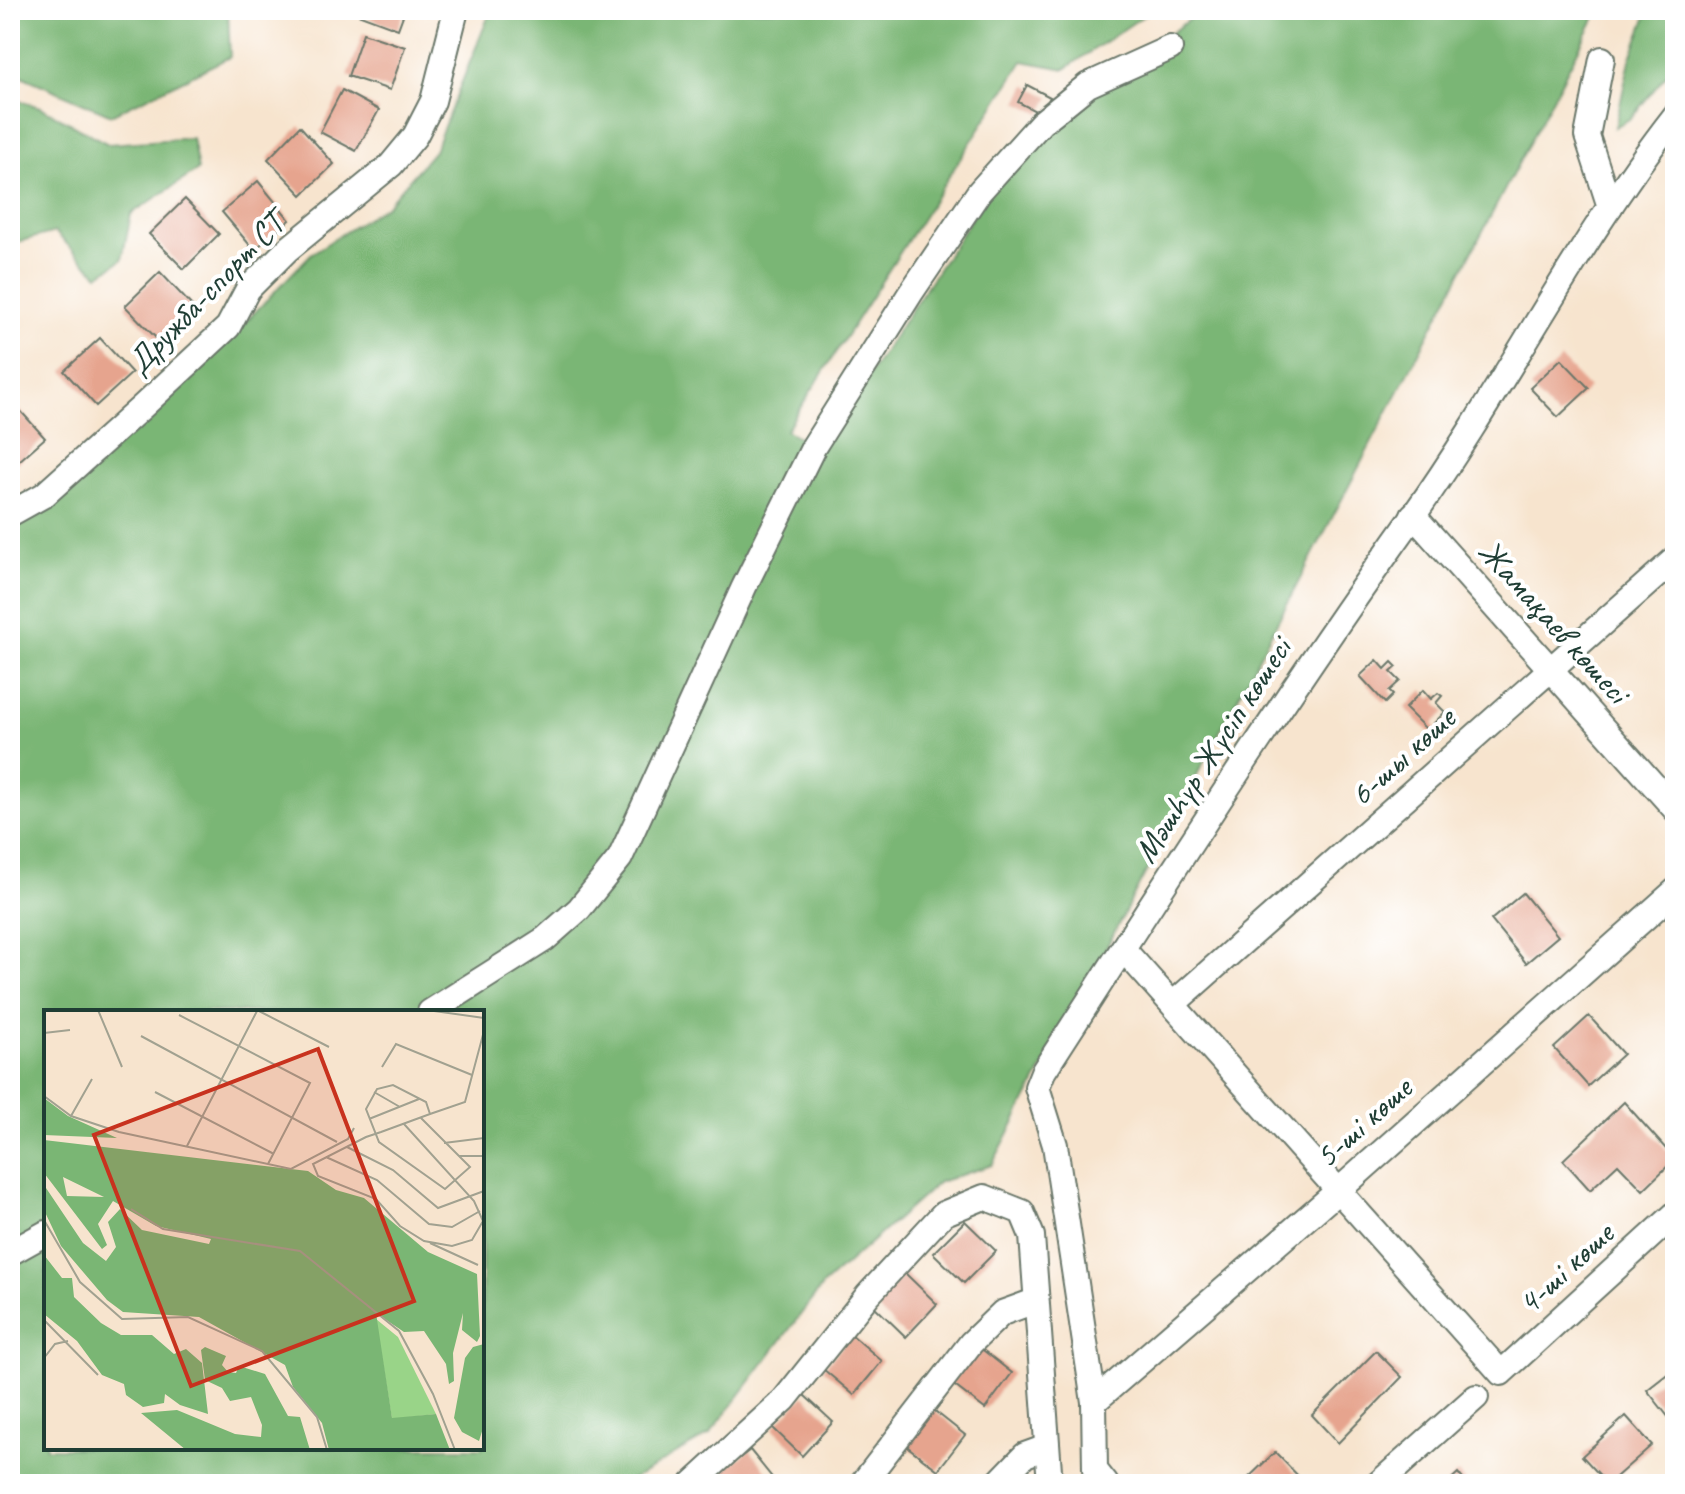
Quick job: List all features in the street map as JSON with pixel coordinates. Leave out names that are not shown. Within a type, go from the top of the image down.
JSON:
[{"type":"street","name":"Дружба-спорт СТ","points":[[10,514],[44,495],[142,407],[228,327],[248,289],[287,250],[391,165],[415,136],[433,101],[456,10]]},
{"type":"street","points":[[433,1010],[545,939],[579,909],[620,858],[744,587],[814,446],[979,192],[1041,123],[1088,85],[1170,48]]},
{"type":"street","points":[[1602,59],[1587,136],[1610,207]]},
{"type":"street","name":"Мәшhүр Жүсіп көшесі","points":[[1106,1484],[1095,1470],[1094,1402],[1055,1145],[1037,1087],[1043,1072],[1255,743],[1413,515],[1610,207],[1675,116]]},
{"type":"street","name":"Жамақаев көшесі","points":[[1413,515],[1675,809]]},
{"type":"street","name":"6-шы көше","points":[[1173,1004],[1675,559]]},
{"type":"street","name":"5-ші көше","points":[[1094,1402],[1338,1191],[1675,891]]},
{"type":"street","points":[[1123,949],[1338,1191]]},
{"type":"street","name":"4-ші көше","points":[[1338,1191],[1501,1373],[1675,1214]]},
{"type":"street","points":[[692,1484],[784,1400],[848,1318],[943,1214],[984,1197],[1022,1212],[1032,1236],[1032,1270],[1050,1484]]},
{"type":"street","points":[[10,1253],[44,1234]]},
{"type":"street","points":[[862,1484],[971,1343],[1002,1313],[1035,1301]]},
{"type":"street","points":[[1378,1484],[1476,1397]]},
{"type":"street","points":[[997,1484],[1025,1455],[1047,1447]]},
{"type":"green space","points":[[10,10],[228,10],[230,57],[111,115],[10,71]]},
{"type":"green space","points":[[491,10],[1152,10],[1065,69],[1023,61],[786,430],[820,449],[1013,155],[1201,10],[1599,10],[992,1165],[939,1182],[823,1285],[710,1434],[624,1484],[10,1484],[10,525],[200,369],[311,254],[387,205],[434,151]]},
{"type":"green space","points":[[1649,10],[1675,10],[1675,64],[1631,118],[1615,127],[1630,60]]},
{"type":"green space","points":[[10,98],[40,107],[108,144],[192,138],[198,170],[131,214],[122,260],[98,275],[55,232],[10,244]]},
{"type":"building","points":[[356,10],[405,10],[398,29],[355,13]]},
{"type":"building","points":[[363,33],[405,47],[390,90],[348,76]]},
{"type":"building","points":[[1027,85],[1050,97],[1041,114],[1018,102]]},
{"type":"building","points":[[342,90],[379,110],[356,151],[320,132]]},
{"type":"building","points":[[300,126],[334,164],[302,195],[268,159]]},
{"type":"building","points":[[258,181],[290,220],[254,250],[222,212]]},
{"type":"building","points":[[185,199],[219,234],[184,269],[149,234]]},
{"type":"building","points":[[160,272],[193,307],[158,340],[125,306]]},
{"type":"building","points":[[100,338],[132,373],[96,406],[64,371]]},
{"type":"building","points":[[1561,359],[1589,388],[1558,417],[1530,388]]},
{"type":"building","points":[[17,407],[45,438],[10,469],[10,413]]},
{"type":"building","points":[[1377,660],[1385,669],[1392,662],[1397,667],[1391,672],[1400,681],[1389,691],[1393,695],[1385,703],[1360,676]]},
{"type":"building","points":[[1423,690],[1431,699],[1438,693],[1442,696],[1436,703],[1445,712],[1433,724],[1436,728],[1430,733],[1405,708]]},
{"type":"building","points":[[1523,893],[1558,936],[1526,963],[1491,920]]},
{"type":"building","points":[[1589,1016],[1623,1054],[1588,1086],[1554,1048]]},
{"type":"building","points":[[1624,1102],[1675,1159],[1643,1190],[1618,1164],[1590,1190],[1563,1160]]},
{"type":"building","points":[[965,1221],[996,1251],[964,1283],[933,1253]]},
{"type":"building","points":[[905,1273],[937,1304],[906,1337],[874,1306]]},
{"type":"building","points":[[852,1335],[882,1361],[854,1395],[823,1369]]},
{"type":"building","points":[[979,1347],[1012,1373],[985,1409],[951,1383]]},
{"type":"building","points":[[1376,1351],[1402,1377],[1338,1443],[1312,1415]]},
{"type":"building","points":[[1675,1368],[1675,1415],[1670,1419],[1647,1390]]},
{"type":"building","points":[[804,1395],[833,1422],[802,1456],[773,1428]]},
{"type":"building","points":[[931,1408],[965,1435],[938,1470],[904,1444]]},
{"type":"building","points":[[1626,1416],[1652,1445],[1608,1484],[1582,1456]]},
{"type":"building","points":[[750,1450],[775,1481],[719,1484],[714,1478]]},
{"type":"building","points":[[1275,1452],[1303,1481],[1299,1484],[1242,1484]]},
{"type":"building","points":[[886,1471],[899,1484],[873,1484]]},
{"type":"building","points":[[1458,1473],[1467,1484],[1446,1484]]}]
